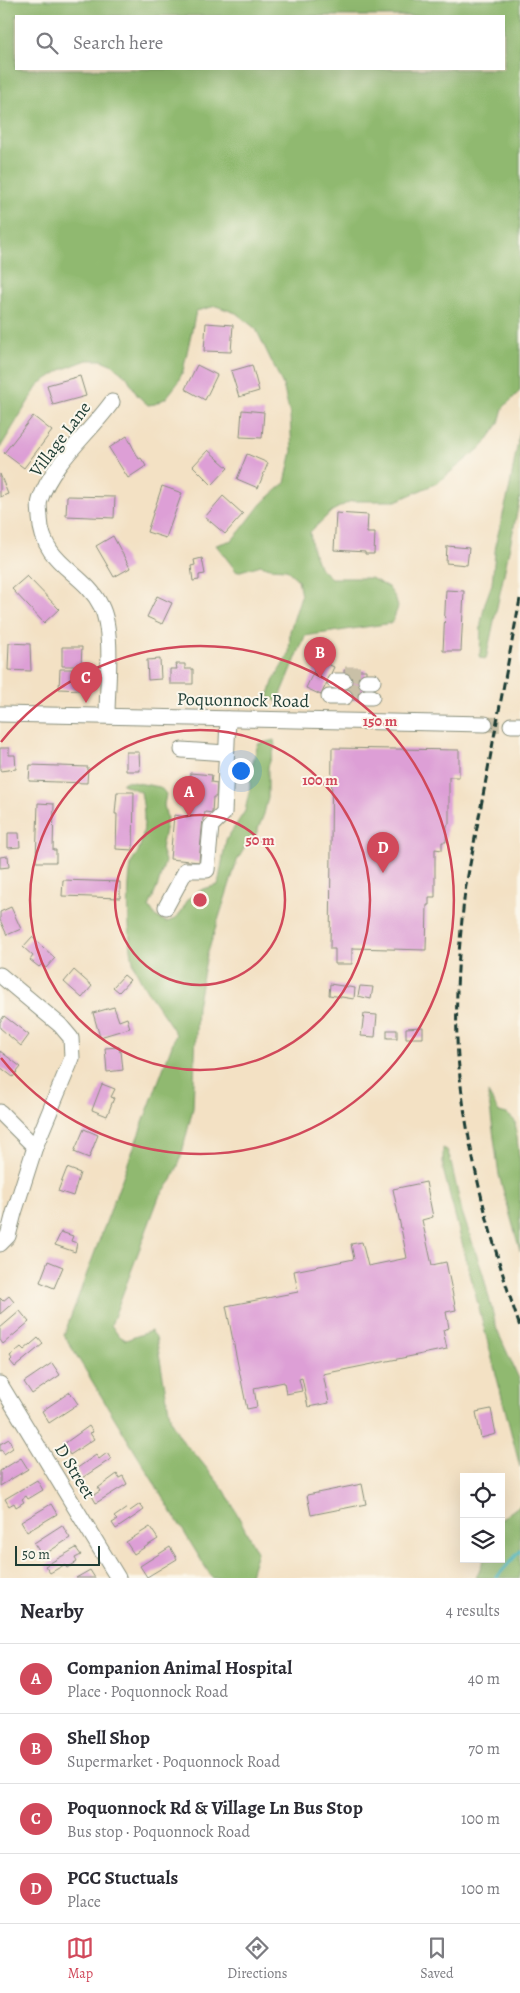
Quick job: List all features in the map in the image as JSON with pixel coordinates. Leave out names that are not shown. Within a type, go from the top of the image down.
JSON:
[{"type":"street","name":"Village Lane","points":[[107,715],[108,637],[102,607],[93,592],[62,565],[48,546],[40,527],[39,502],[49,478],[112,402]]},
{"type":"street","name":"Poquonnock Road","points":[[0,714],[485,724]]},
{"type":"street","points":[[166,907],[186,870],[207,870],[211,826],[224,813],[228,719]]},
{"type":"street","points":[[182,750],[226,753]]},
{"type":"street","points":[[0,975],[60,1025],[71,1038],[72,1058],[36,1147],[8,1236],[0,1244]]},
{"type":"street","points":[[0,1112],[36,1147]]},
{"type":"street","name":"D Street","points":[[0,1384],[118,1578]]},
{"type":"green space","points":[[0,0],[520,0],[520,391],[503,408],[499,423],[484,445],[437,483],[396,501],[351,501],[332,511],[310,532],[312,547],[319,567],[331,578],[371,578],[388,587],[395,597],[398,607],[392,623],[305,636],[278,702],[268,697],[274,679],[289,654],[290,631],[301,596],[298,580],[286,569],[270,568],[261,565],[237,572],[216,545],[232,540],[261,504],[285,483],[292,451],[290,415],[283,385],[256,329],[236,313],[216,306],[196,311],[183,371],[177,384],[166,398],[155,404],[148,405],[137,395],[127,377],[113,365],[101,360],[87,360],[61,370],[39,384],[0,448]]},
{"type":"green space","points":[[520,430],[520,498],[486,659],[480,658],[481,623],[485,603],[492,584],[496,542],[509,491]]},
{"type":"green space","points":[[274,740],[275,747],[268,767],[268,797],[264,814],[254,839],[245,847],[237,861],[207,955],[197,1006],[193,1108],[180,1161],[172,1180],[159,1197],[111,1325],[118,1335],[126,1340],[151,1331],[156,1337],[171,1422],[184,1443],[225,1491],[257,1552],[249,1578],[212,1578],[64,1335],[176,1034],[144,985],[135,968],[133,959],[129,932],[129,884],[132,862],[141,845],[144,830],[144,814],[141,792],[122,784],[126,781],[160,787],[166,794],[164,805],[167,819],[161,849],[165,861],[149,907],[155,916],[166,922],[180,914],[194,894],[203,889],[218,885],[226,840],[245,811],[250,788],[250,773],[258,744]]},
{"type":"green space","points":[[488,1093],[499,1112],[507,1114],[515,1121],[520,1164],[520,1251],[499,1175]]},
{"type":"green space","points":[[443,1148],[447,1150],[450,1158],[462,1212],[483,1274],[497,1330],[520,1381],[520,1467],[443,1169]]},
{"type":"green space","points":[[520,1505],[520,1578],[476,1578],[482,1563],[505,1563],[505,1516]]},
{"type":"building","points":[[206,323],[233,325],[231,352],[204,351]]},
{"type":"building","points":[[197,365],[217,375],[205,400],[185,389]]},
{"type":"building","points":[[252,365],[259,391],[239,397],[231,371]]},
{"type":"building","points":[[80,376],[86,396],[53,405],[47,385]]},
{"type":"building","points":[[242,410],[264,412],[262,438],[240,437]]},
{"type":"building","points":[[33,416],[52,431],[24,468],[4,453]]},
{"type":"building","points":[[127,436],[139,459],[141,458],[146,466],[128,478],[109,448]]},
{"type":"building","points":[[208,450],[228,468],[212,485],[193,466]]},
{"type":"building","points":[[247,454],[268,463],[258,488],[237,479]]},
{"type":"building","points":[[0,474],[8,494],[0,497]]},
{"type":"building","points":[[162,486],[182,493],[166,538],[147,532]]},
{"type":"building","points":[[67,496],[115,497],[114,518],[66,516]]},
{"type":"building","points":[[223,496],[243,514],[225,534],[205,517]]},
{"type":"building","points":[[336,513],[368,515],[367,533],[375,533],[374,554],[334,550]]},
{"type":"building","points":[[113,536],[130,568],[114,577],[96,546]]},
{"type":"building","points":[[447,546],[469,548],[467,565],[446,563]]},
{"type":"building","points":[[202,558],[205,574],[199,575],[199,580],[193,581],[191,566],[195,565],[194,560]]},
{"type":"building","points":[[27,576],[59,609],[44,623],[12,589]]},
{"type":"building","points":[[446,590],[464,591],[461,651],[443,651]]},
{"type":"building","points":[[157,596],[172,603],[162,624],[147,617]]},
{"type":"building","points":[[9,643],[30,644],[31,671],[8,670]]},
{"type":"building","points":[[62,647],[82,647],[81,666],[62,666]]},
{"type":"building","points":[[160,659],[161,679],[148,680],[147,660]]},
{"type":"building","points":[[319,660],[334,667],[321,695],[306,688]]},
{"type":"building","points":[[176,664],[185,664],[185,669],[193,669],[193,684],[170,684],[170,669],[177,669]]},
{"type":"building","points":[[60,669],[82,669],[81,690],[59,689]]},
{"type":"building","points":[[344,670],[366,670],[366,700],[345,700]]},
{"type":"building","points":[[0,748],[9,748],[9,755],[15,755],[16,769],[0,771]]},
{"type":"building","points":[[332,748],[459,750],[459,777],[449,777],[449,824],[447,825],[446,842],[442,842],[442,850],[435,849],[435,897],[429,897],[429,905],[427,905],[426,950],[352,948],[352,964],[335,964],[335,949],[330,949]]},
{"type":"building","points":[[126,752],[139,752],[140,771],[126,771]]},
{"type":"building","points":[[30,765],[88,767],[87,783],[29,781]]},
{"type":"building","points":[[190,773],[212,775],[211,782],[217,783],[216,797],[213,797],[212,813],[205,812],[203,818],[199,862],[170,859],[174,815],[189,817],[189,810],[187,810]]},
{"type":"building","points":[[117,792],[134,792],[133,850],[116,849],[117,814],[115,814]]},
{"type":"building","points":[[38,803],[54,804],[53,850],[56,850],[56,862],[36,862]]},
{"type":"building","points":[[8,833],[19,833],[20,847],[8,848]]},
{"type":"building","points":[[8,856],[9,867],[0,868],[0,857]]},
{"type":"building","points":[[63,880],[120,882],[120,898],[62,896]]},
{"type":"building","points":[[11,907],[21,929],[7,935],[0,920],[0,912]]},
{"type":"building","points":[[32,937],[55,958],[46,968],[42,964],[39,967],[30,960],[33,956],[23,947]]},
{"type":"building","points":[[74,970],[92,986],[82,998],[64,982]]},
{"type":"building","points":[[124,975],[130,980],[119,992],[113,987]]},
{"type":"building","points":[[330,984],[355,988],[354,999],[329,995]]},
{"type":"building","points":[[360,986],[373,987],[371,999],[358,996]]},
{"type":"building","points":[[114,1007],[119,1021],[127,1018],[130,1028],[100,1037],[93,1013]]},
{"type":"building","points":[[364,1014],[377,1015],[375,1037],[361,1036]]},
{"type":"building","points":[[4,1016],[29,1035],[21,1046],[0,1028],[0,1022]]},
{"type":"building","points":[[423,1027],[423,1038],[406,1038],[406,1028]]},
{"type":"building","points":[[387,1030],[397,1030],[397,1038],[387,1038]]},
{"type":"building","points":[[119,1047],[123,1070],[107,1072],[105,1048]]},
{"type":"building","points":[[0,1051],[21,1067],[13,1077],[0,1067]]},
{"type":"building","points":[[102,1084],[115,1089],[111,1097],[114,1098],[107,1116],[92,1110]]},
{"type":"building","points":[[84,1129],[98,1135],[89,1158],[74,1152]]},
{"type":"building","points":[[67,1168],[80,1173],[73,1196],[58,1191]]},
{"type":"building","points":[[426,1182],[433,1217],[422,1220],[432,1265],[446,1262],[456,1310],[446,1312],[449,1328],[443,1330],[447,1349],[323,1374],[329,1403],[308,1407],[302,1378],[299,1379],[302,1391],[286,1394],[284,1382],[254,1388],[257,1407],[247,1409],[226,1306],[298,1292],[294,1271],[354,1259],[351,1244],[362,1242],[368,1266],[407,1258],[393,1189]]},
{"type":"building","points":[[61,1232],[73,1236],[71,1241],[77,1243],[75,1252],[55,1245]]},
{"type":"building","points":[[48,1261],[63,1267],[54,1288],[40,1282]]},
{"type":"building","points":[[9,1296],[14,1302],[0,1314],[0,1298],[3,1301]]},
{"type":"building","points":[[20,1311],[29,1322],[3,1344],[0,1340],[0,1328]]},
{"type":"building","points":[[38,1338],[43,1344],[15,1367],[10,1361],[12,1359],[10,1356],[21,1347],[24,1350]]},
{"type":"building","points":[[52,1363],[60,1375],[32,1394],[24,1382]]},
{"type":"building","points":[[70,1392],[78,1404],[49,1423],[42,1411]]},
{"type":"building","points":[[491,1409],[496,1434],[481,1438],[476,1412]]},
{"type":"building","points":[[89,1426],[93,1432],[90,1433],[94,1439],[70,1455],[61,1446]]},
{"type":"building","points":[[9,1439],[13,1448],[4,1454],[2,1450],[0,1451],[0,1444]]},
{"type":"building","points":[[107,1453],[111,1459],[82,1478],[76,1469],[96,1455],[99,1459]]},
{"type":"building","points":[[21,1458],[28,1469],[0,1486],[0,1471]]},
{"type":"building","points":[[117,1474],[119,1478],[123,1476],[127,1484],[96,1503],[92,1496],[100,1491],[98,1488]]},
{"type":"building","points":[[37,1480],[43,1490],[28,1499],[26,1496],[22,1499],[24,1502],[16,1507],[14,1503],[9,1506],[5,1499]]},
{"type":"building","points":[[362,1484],[366,1504],[311,1515],[307,1495]]},
{"type":"building","points":[[51,1504],[57,1514],[27,1532],[21,1522]]},
{"type":"building","points":[[140,1504],[144,1510],[116,1529],[112,1523],[117,1520],[114,1517],[127,1508],[130,1511]]},
{"type":"building","points":[[62,1525],[70,1538],[42,1556],[34,1543]]},
{"type":"building","points":[[150,1527],[158,1539],[134,1554],[126,1542]]},
{"type":"building","points":[[170,1547],[177,1559],[147,1577],[140,1566]]},
{"type":"building","points":[[76,1548],[81,1555],[75,1558],[77,1562],[67,1568],[64,1565],[50,1573],[45,1566]]},
{"type":"building","points":[[90,1570],[95,1578],[76,1578]]},
{"type":"waterway","points":[[496,1578],[520,1551]]},
{"type":"tunnel","points":[[345,674],[366,674]]},
{"type":"tunnel","points":[[345,690],[366,690]]},
{"type":"tunnel","points":[[485,724],[511,725]]},
{"type":"railway","points":[[520,599],[465,891],[457,995],[458,1057],[473,1160],[489,1227],[520,1327]]},
{"type":"place","name":"Shell Shop","points":[[320,678]]},
{"type":"place","name":"Poquonnock Rd & Village Ln Bus Stop","points":[[86,703]]},
{"type":"place","name":"Companion Animal Hospital","points":[[189,817]]},
{"type":"place","name":"PCC Stuctuals","points":[[383,873]]}]
